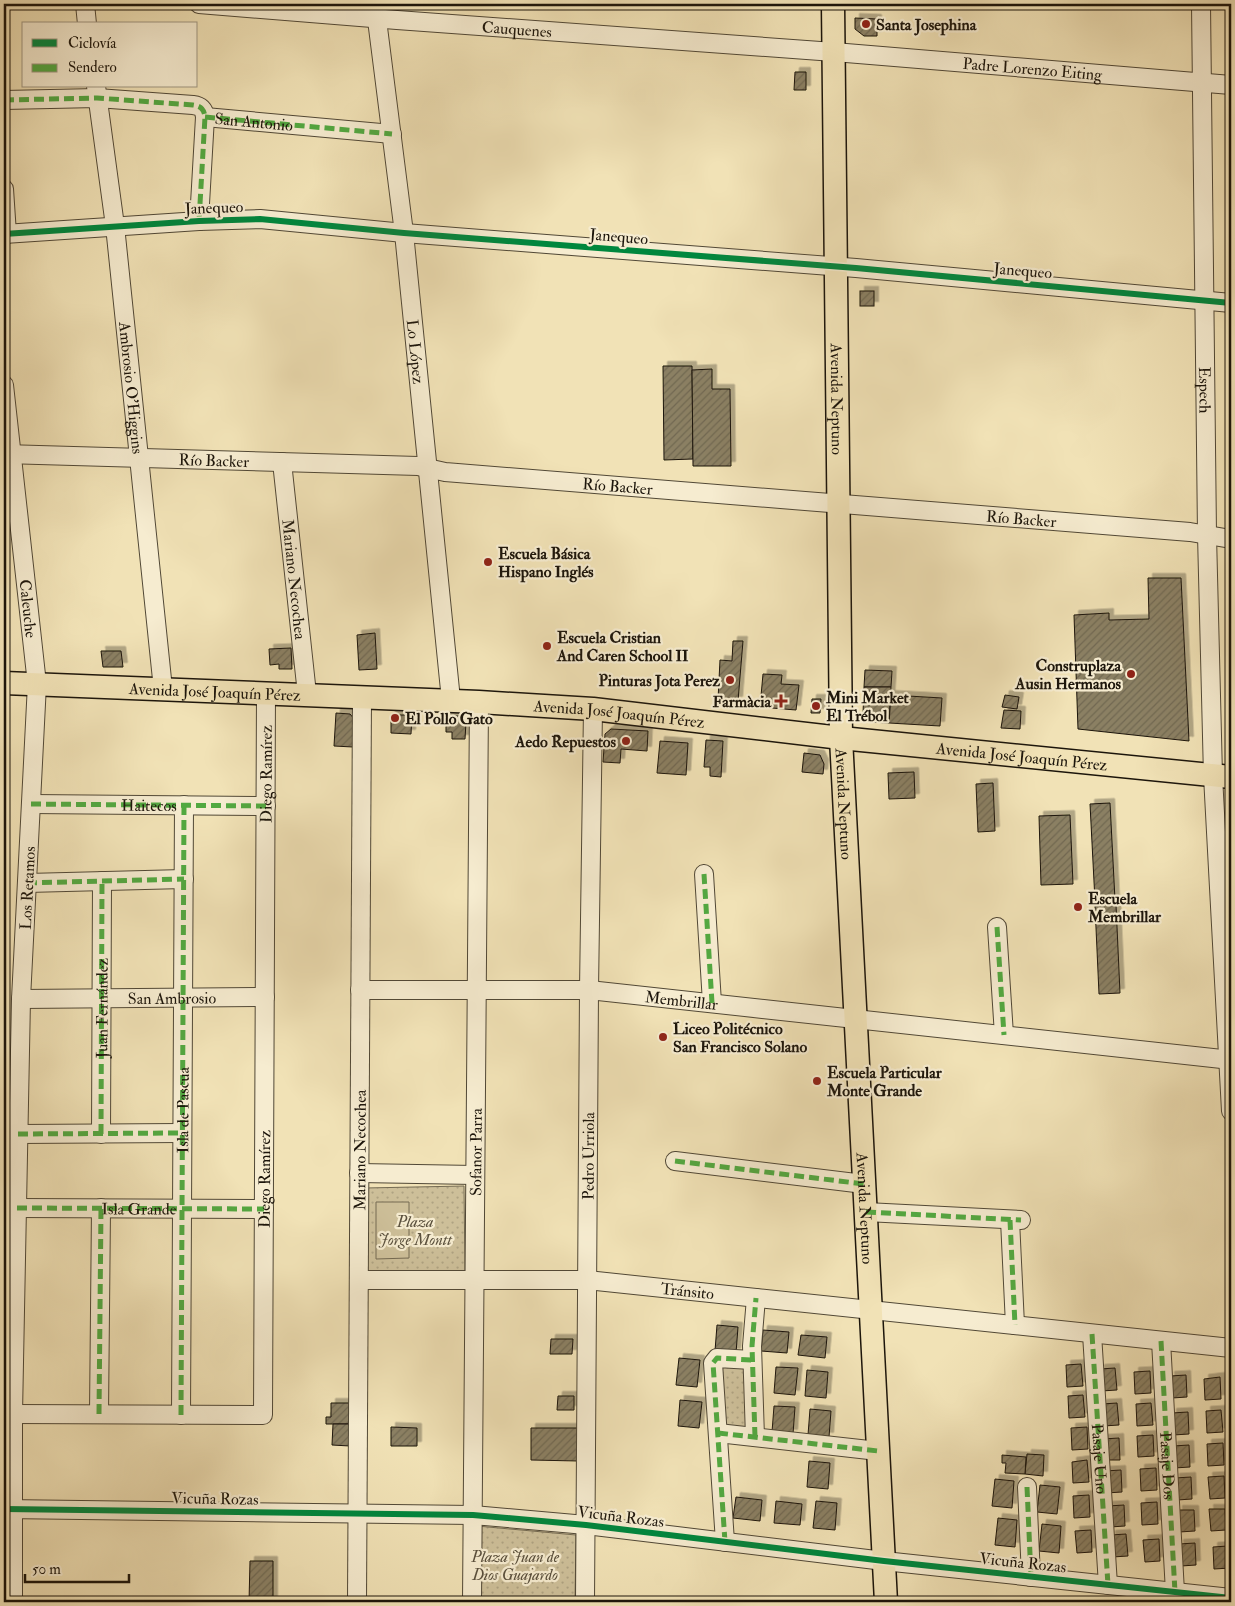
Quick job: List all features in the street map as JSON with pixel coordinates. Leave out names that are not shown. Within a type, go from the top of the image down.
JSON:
[{"type":"main road","name":"Avenida Neptuno","points":[[833,4],[841,738],[886,1602]]},
{"type":"main road","name":"Avenida José Joaquín Pérez","points":[[4,683],[452,700],[593,709],[841,738],[1222,777]]},
{"type":"street","points":[[85,4],[87,22]]},
{"type":"street","name":"Cauquenes","points":[[199,4],[376,11],[834,52]]},
{"type":"street","name":"Espech","points":[[1201,4],[1207,535],[1222,777],[1231,1111]]},
{"type":"street","name":"Lo López","points":[[376,11],[404,232],[452,700]]},
{"type":"street","name":"Padre Lorenzo Eiting","points":[[834,52],[1231,85]]},
{"type":"street","name":"San Antonio","points":[[4,100],[97,92],[193,104],[203,109],[205,117],[392,134]]},
{"type":"street","name":"Ambrosio O'Higgins","points":[[97,92],[115,226],[163,689]]},
{"type":"street","points":[[199,221],[205,117]]},
{"type":"street","points":[[4,189],[6,234]]},
{"type":"street","name":"Janequeo","points":[[6,234],[199,221],[260,219],[836,267],[1231,303]]},
{"type":"street","name":"Caleuche","points":[[4,385],[8,454],[37,684]]},
{"type":"street","name":"Río Backer","points":[[8,454],[418,466],[445,472],[1190,532],[1231,539]]},
{"type":"street","name":"Mariano Necochea","points":[[282,462],[307,694]]},
{"type":"street","name":"Los Retamos","points":[[13,1602],[9,1509],[14,1414],[21,999],[37,684]]},
{"type":"street","name":"Diego Ramírez","points":[[14,1414],[262,1415],[266,693]]},
{"type":"street","name":"Mariano Necochea","points":[[357,1602],[362,697]]},
{"type":"street","name":"Sofanor Parra","points":[[472,1602],[479,702]]},
{"type":"street","name":"Pedro Urriola","points":[[586,1602],[589,990],[593,709]]},
{"type":"street","name":"Haitecos","points":[[31,804],[266,806]]},
{"type":"street","name":"Isla de Pascua","points":[[181,1415],[184,805]]},
{"type":"street","points":[[704,874],[712,1002]]},
{"type":"street","points":[[27,883],[184,879]]},
{"type":"street","name":"Juan Fernández","points":[[101,1134],[102,881]]},
{"type":"street","points":[[997,927],[1004,1034]]},
{"type":"street","name":"Membrillar","points":[[360,990],[589,990],[1230,1060]]},
{"type":"street","name":"San Ambrosio","points":[[21,999],[265,997]]},
{"type":"street","points":[[18,1134],[182,1134]]},
{"type":"street","points":[[675,1161],[864,1184]]},
{"type":"street","points":[[359,1174],[475,1175]]},
{"type":"street","name":"Isla Grande","points":[[17,1208],[264,1209]]},
{"type":"street","points":[[99,1414],[101,1208]]},
{"type":"street","points":[[866,1212],[1016,1220],[1015,1325]]},
{"type":"street","name":"Tránsito","points":[[359,1280],[588,1280],[1231,1348]]},
{"type":"street","points":[[755,1437],[752,1360],[756,1298]]},
{"type":"street","name":"Pasaje Uno","points":[[1092,1334],[1108,1585]]},
{"type":"street","name":"Pasaje Dos","points":[[1161,1341],[1175,1592]]},
{"type":"street","points":[[725,1542],[713,1362],[717,1358],[752,1360]]},
{"type":"street","points":[[718,1433],[878,1451]]},
{"type":"street","name":"Vicuña Rozas","points":[[1027,1487],[1031,1577]]},
{"type":"street","name":"Vicuña Rozas","points":[[9,1509],[473,1514],[586,1525],[884,1561],[1231,1598]]},
{"type":"green space","name":"Plaza Jorge Montt","points":[[464,1186],[465,1274],[366,1273],[365,1188]]},
{"type":"green space","points":[[376,1202],[409,1202],[409,1258],[376,1259]]},
{"type":"green space","points":[[717,1365],[745,1365],[748,1431],[721,1429]]},
{"type":"green space","name":"Plaza Juan de Dios Guajardo","points":[[477,1526],[576,1535],[575,1602],[476,1602]]},
{"type":"building","name":"Santa Josephina","points":[[855,18],[877,19],[877,36],[864,36],[855,29]]},
{"type":"building","points":[[795,72],[806,72],[806,90],[794,90]]},
{"type":"building","points":[[860,291],[874,291],[874,306],[860,306]]},
{"type":"building","points":[[663,366],[692,366],[693,459],[664,460]]},
{"type":"building","points":[[712,369],[712,389],[730,389],[731,466],[693,466],[692,370]]},
{"type":"building","name":"Construplaza Ausin Hermanos","points":[[1148,578],[1181,578],[1189,741],[1078,729],[1074,615],[1109,613],[1109,620],[1149,619]]},
{"type":"building","points":[[375,633],[377,669],[359,670],[357,635]]},
{"type":"building","name":"Pinturas Jota Perez","points":[[733,641],[743,641],[738,701],[718,700],[720,660],[732,661]]},
{"type":"building","points":[[291,648],[292,669],[279,669],[279,664],[270,665],[269,649]]},
{"type":"building","points":[[101,651],[121,651],[123,667],[103,667]]},
{"type":"building","points":[[865,670],[892,671],[891,687],[864,687]]},
{"type":"building","points":[[763,674],[782,675],[781,684],[799,685],[796,710],[760,707]]},
{"type":"building","points":[[864,687],[891,687],[889,723],[870,722],[863,714]]},
{"type":"building","points":[[891,695],[942,698],[940,726],[889,723]]},
{"type":"building","points":[[1005,695],[1019,697],[1017,709],[1002,707]]},
{"type":"building","name":"Mini Market El Trébol","points":[[812,699],[821,699],[820,713],[811,713]]},
{"type":"building","points":[[1004,710],[1021,711],[1020,729],[1001,728]]},
{"type":"building","points":[[336,713],[350,714],[355,720],[353,747],[334,746]]},
{"type":"building","points":[[391,715],[412,715],[411,734],[391,733]]},
{"type":"building","points":[[446,716],[461,716],[466,722],[465,739],[452,739],[452,732],[446,732]]},
{"type":"building","name":"Aedo Repuestos","points":[[611,729],[648,731],[647,751],[621,749],[620,763],[603,762],[605,734]]},
{"type":"building","points":[[706,740],[723,741],[721,777],[710,776],[710,767],[704,767]]},
{"type":"building","points":[[660,741],[688,743],[686,775],[657,773]]},
{"type":"building","points":[[804,753],[820,755],[824,764],[823,774],[802,772]]},
{"type":"building","points":[[914,772],[915,798],[889,799],[888,773]]},
{"type":"building","points":[[993,783],[995,831],[978,832],[976,784]]},
{"type":"building","points":[[1110,803],[1115,900],[1095,901],[1090,804]]},
{"type":"building","points":[[1070,815],[1073,884],[1041,885],[1039,816]]},
{"type":"building","points":[[1116,905],[1120,993],[1099,994],[1095,906]]},
{"type":"building","points":[[717,1325],[738,1327],[736,1353],[715,1351]]},
{"type":"building","points":[[763,1330],[789,1332],[787,1353],[761,1351]]},
{"type":"building","points":[[801,1335],[827,1337],[825,1358],[798,1355]]},
{"type":"building","points":[[551,1339],[573,1339],[572,1354],[550,1354]]},
{"type":"building","points":[[679,1358],[700,1360],[697,1387],[676,1385]]},
{"type":"building","points":[[1081,1364],[1083,1386],[1067,1387],[1066,1365]]},
{"type":"building","points":[[776,1367],[798,1368],[795,1395],[774,1393]]},
{"type":"building","points":[[1115,1368],[1117,1390],[1101,1391],[1100,1369]]},
{"type":"building","points":[[807,1370],[828,1372],[826,1398],[805,1396]]},
{"type":"building","points":[[1150,1371],[1151,1393],[1135,1394],[1134,1372]]},
{"type":"building","points":[[1186,1375],[1187,1397],[1172,1398],[1170,1376]]},
{"type":"building","points":[[1220,1377],[1221,1399],[1205,1400],[1204,1379]]},
{"type":"building","points":[[1083,1395],[1085,1417],[1069,1418],[1068,1396]]},
{"type":"building","points":[[558,1396],[574,1396],[574,1410],[557,1410]]},
{"type":"building","points":[[680,1400],[702,1402],[699,1428],[678,1426]]},
{"type":"building","points":[[331,1403],[349,1403],[349,1424],[326,1424],[326,1417],[331,1417]]},
{"type":"building","points":[[1117,1403],[1119,1425],[1103,1426],[1102,1404]]},
{"type":"building","points":[[1151,1403],[1153,1425],[1137,1426],[1136,1404]]},
{"type":"building","points":[[774,1406],[795,1407],[793,1434],[772,1432]]},
{"type":"building","points":[[810,1409],[831,1411],[829,1437],[808,1435]]},
{"type":"building","points":[[1221,1410],[1223,1432],[1207,1433],[1206,1411]]},
{"type":"building","points":[[1188,1412],[1189,1434],[1173,1435],[1172,1413]]},
{"type":"building","points":[[333,1424],[351,1424],[350,1446],[332,1445]]},
{"type":"building","points":[[391,1427],[417,1428],[417,1446],[391,1446]]},
{"type":"building","points":[[1087,1427],[1088,1449],[1072,1450],[1071,1428]]},
{"type":"building","points":[[531,1428],[579,1428],[578,1461],[531,1460]]},
{"type":"building","points":[[1153,1435],[1154,1456],[1138,1457],[1137,1436]]},
{"type":"building","points":[[1119,1438],[1120,1460],[1104,1460],[1103,1439]]},
{"type":"building","points":[[1223,1443],[1224,1465],[1208,1466],[1207,1444]]},
{"type":"building","points":[[1189,1445],[1190,1467],[1174,1468],[1173,1446]]},
{"type":"building","points":[[1027,1454],[1044,1455],[1043,1476],[1025,1474]]},
{"type":"building","points":[[1002,1455],[1026,1457],[1025,1474],[1005,1473],[1006,1463],[1002,1463]]},
{"type":"building","points":[[1087,1460],[1089,1482],[1073,1483],[1072,1462]]},
{"type":"building","points":[[809,1461],[830,1463],[828,1489],[807,1487]]},
{"type":"building","points":[[1156,1468],[1157,1490],[1141,1491],[1140,1469]]},
{"type":"building","points":[[1121,1470],[1122,1492],[1106,1493],[1105,1471]]},
{"type":"building","points":[[1224,1476],[1225,1498],[1210,1499],[1208,1477]]},
{"type":"building","points":[[1191,1477],[1192,1499],[1177,1500],[1175,1478]]},
{"type":"building","points":[[995,1479],[1014,1481],[1012,1508],[992,1506]]},
{"type":"building","points":[[1040,1485],[1060,1487],[1057,1514],[1037,1512]]},
{"type":"building","points":[[1089,1495],[1090,1517],[1074,1518],[1073,1496]]},
{"type":"building","points":[[736,1497],[762,1500],[760,1521],[733,1518]]},
{"type":"building","points":[[776,1501],[802,1504],[800,1525],[774,1523]]},
{"type":"building","points":[[816,1501],[837,1503],[835,1530],[813,1528]]},
{"type":"building","points":[[1157,1502],[1158,1524],[1142,1525],[1141,1503]]},
{"type":"building","points":[[1124,1505],[1125,1526],[1110,1527],[1108,1506]]},
{"type":"building","points":[[1209,1509],[1225,1509],[1226,1530],[1211,1531]]},
{"type":"building","points":[[1178,1510],[1194,1510],[1195,1531],[1179,1532]]},
{"type":"building","points":[[998,1518],[1017,1520],[1015,1547],[995,1545]]},
{"type":"building","points":[[1042,1524],[1061,1526],[1059,1553],[1039,1551]]},
{"type":"building","points":[[1091,1530],[1092,1552],[1077,1553],[1075,1531]]},
{"type":"building","points":[[1126,1534],[1128,1556],[1112,1557],[1111,1535]]},
{"type":"building","points":[[1159,1539],[1160,1561],[1145,1562],[1143,1540]]},
{"type":"building","points":[[1195,1543],[1196,1565],[1181,1566],[1179,1544]]},
{"type":"building","points":[[1228,1546],[1230,1568],[1214,1569],[1213,1547]]},
{"type":"building","points":[[250,1561],[273,1561],[273,1602],[249,1602]]},
{"type":"marked path","points":[[4,100],[97,98],[200,107],[205,117],[199,221]]},
{"type":"marked path","points":[[205,117],[392,134]]},
{"type":"marked path","points":[[4,189],[7,234]]},
{"type":"marked path","points":[[31,804],[266,806]]},
{"type":"marked path","points":[[181,1415],[184,805]]},
{"type":"marked path","points":[[704,874],[712,1003]]},
{"type":"marked path","points":[[27,883],[184,879]]},
{"type":"marked path","points":[[101,1134],[102,881]]},
{"type":"marked path","points":[[997,927],[1004,1035]]},
{"type":"marked path","points":[[18,1134],[182,1133]]},
{"type":"marked path","points":[[675,1161],[864,1184]]},
{"type":"marked path","points":[[17,1208],[264,1209]]},
{"type":"marked path","points":[[99,1414],[101,1208]]},
{"type":"marked path","points":[[866,1212],[1021,1220]]},
{"type":"marked path","points":[[1010,1220],[1015,1325]]},
{"type":"marked path","points":[[755,1437],[752,1346],[756,1298]]},
{"type":"marked path","points":[[1092,1334],[1108,1585]]},
{"type":"marked path","points":[[1161,1341],[1175,1592]]},
{"type":"marked path","points":[[725,1542],[713,1363],[717,1358],[752,1360]]},
{"type":"marked path","points":[[718,1433],[878,1451]]},
{"type":"marked path","points":[[1027,1487],[1031,1577]]},
{"type":"cycle path","points":[[4,234],[199,221],[260,219],[404,233],[856,268],[1231,303]]},
{"type":"cycle path","points":[[4,1509],[473,1515],[586,1525],[884,1561],[1231,1598]]},
{"type":"place","name":"Santa Josephina","points":[[866,24]]},
{"type":"place","name":"Escuela Básica Hispano Inglés","points":[[488,562]]},
{"type":"place","name":"Escuela Cristian And Caren School II","points":[[547,646]]},
{"type":"place","name":"Construplaza Ausin Hermanos","points":[[1131,674]]},
{"type":"place","name":"Pinturas Jota Perez","points":[[730,680]]},
{"type":"place","name":"Farmàcia","points":[[781,701]]},
{"type":"place","name":"Mini Market El Trébol","points":[[816,706]]},
{"type":"place","name":"El Pollo Gato","points":[[395,718]]},
{"type":"place","name":"Aedo Repuestos","points":[[626,741]]},
{"type":"place","name":"Escuela Membrillar","points":[[1078,907]]},
{"type":"place","name":"Liceo Politécnico San Francisco Solano","points":[[663,1037]]},
{"type":"place","name":"Escuela Particular Monte Grande","points":[[817,1081]]}]
